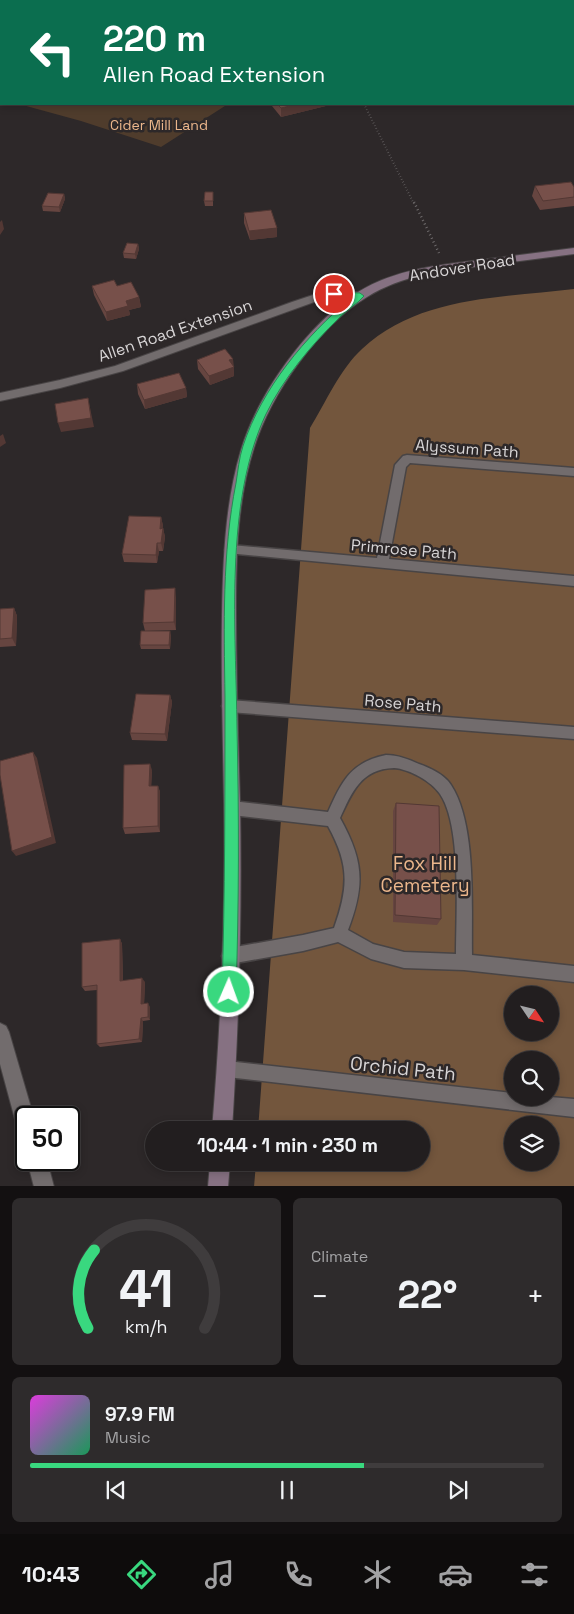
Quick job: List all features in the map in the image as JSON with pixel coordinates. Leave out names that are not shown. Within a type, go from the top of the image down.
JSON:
[{"type":"main road","name":"Andover Road","points":[[223,1121],[227,1069],[233,880],[230,706],[231,550],[240,480],[248,446],[262,413],[279,383],[300,355],[336,316],[360,296],[400,277],[446,267],[574,252]]},
{"type":"main road","points":[[218,1186],[219,1171]]},
{"type":"street","name":"Allen Road Extension","points":[[0,397],[54,386],[111,371],[158,356],[316,298],[334,294],[360,296]]},
{"type":"street","points":[[0,1032],[21,1106]]},
{"type":"street","points":[[40,1171],[44,1186]]},
{"type":"lane","name":"Alyssum Path","points":[[382,563],[401,465],[407,459],[574,472]]},
{"type":"lane","name":"Primrose Path","points":[[231,550],[574,581]]},
{"type":"lane","name":"Rose Path","points":[[230,706],[574,734]]},
{"type":"lane","points":[[332,819],[350,781],[360,770],[379,763],[396,762],[424,773],[446,788],[456,810],[461,839],[464,962]]},
{"type":"lane","points":[[232,808],[332,819]]},
{"type":"lane","points":[[332,819],[346,843],[355,880],[351,904],[339,934]]},
{"type":"lane","points":[[230,956],[304,943],[339,934],[372,951],[404,960],[464,962],[574,974]]},
{"type":"lane","name":"Orchid Path","points":[[227,1069],[574,1108]]},
{"type":"path","points":[[365,105],[446,267]]},
{"type":"green space","name":"Cider Mill Land","points":[[23,105],[226,105],[161,147],[81,121]]},
{"type":"green space","name":"Fox Hill Cemetery","points":[[574,289],[574,1186],[254,1186],[255,1171],[430,1171],[430,1121],[259,1121],[310,428],[347,366],[362,349],[385,332],[409,319],[435,309],[462,303]]},
{"type":"building","points":[[278,105],[294,105],[281,108]]},
{"type":"building","points":[[571,182],[574,187],[574,197],[543,201],[535,186]]},
{"type":"building","points":[[205,192],[213,192],[213,201],[204,201]]},
{"type":"building","points":[[48,193],[64,194],[59,207],[42,206]]},
{"type":"building","points":[[271,210],[277,228],[249,231],[244,213]]},
{"type":"building","points":[[127,243],[138,244],[135,254],[123,253]]},
{"type":"building","points":[[114,280],[117,286],[131,282],[139,297],[126,301],[128,306],[106,312],[92,286]]},
{"type":"building","points":[[225,349],[233,359],[229,360],[234,367],[209,376],[197,360]]},
{"type":"building","points":[[179,373],[186,388],[144,400],[137,384]]},
{"type":"building","points":[[88,398],[91,418],[58,423],[55,404]]},
{"type":"building","points":[[129,516],[161,517],[160,529],[163,528],[161,543],[157,543],[156,555],[122,554]]},
{"type":"building","points":[[175,588],[174,622],[143,623],[145,590]]},
{"type":"building","points":[[14,608],[12,638],[0,639],[0,609]]},
{"type":"building","points":[[141,631],[170,631],[169,645],[140,645]]},
{"type":"building","points":[[136,694],[170,695],[165,734],[130,733]]},
{"type":"building","points":[[33,752],[52,837],[12,851],[0,775],[0,761]]},
{"type":"building","points":[[150,764],[149,786],[158,786],[158,826],[123,828],[124,765]]},
{"type":"building","points":[[396,803],[439,806],[441,919],[395,915]]},
{"type":"building","points":[[120,939],[120,981],[142,978],[141,1004],[148,1003],[148,1017],[141,1018],[139,1039],[97,1044],[97,985],[82,987],[82,943]]},
{"type":"route","points":[[229,992],[233,880],[229,578],[240,480],[248,446],[262,413],[279,383],[316,336],[360,296],[334,294]]}]
